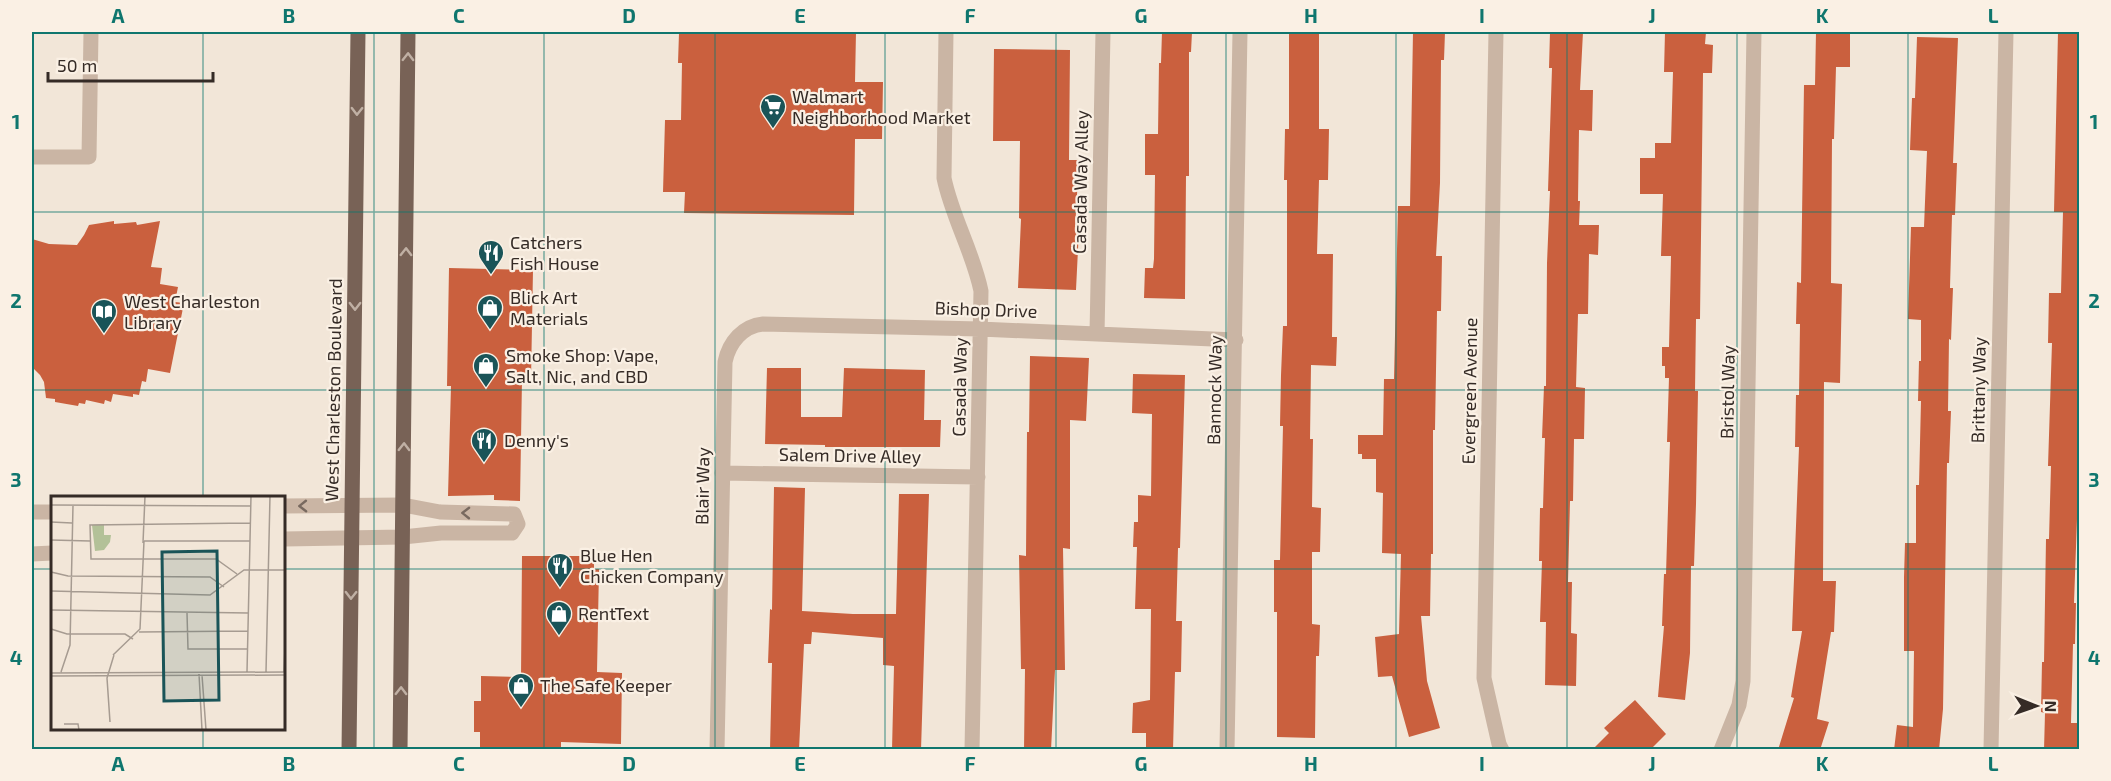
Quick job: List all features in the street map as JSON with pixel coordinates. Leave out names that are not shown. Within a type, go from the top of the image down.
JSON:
[{"type":"main road","name":"West Charleston Boulevard","points":[[349,750],[358,32]]},
{"type":"main road","points":[[400,750],[408,32]]},
{"type":"street","points":[[32,157],[90,157],[91,32]]},
{"type":"street","name":"Casada Way","points":[[946,32],[944,178],[948,199],[977,271],[981,291],[972,750]]},
{"type":"street","name":"Casada Way Alley","points":[[1097,334],[1103,32]]},
{"type":"street","name":"Bannock Way","points":[[1227,750],[1240,32]]},
{"type":"street","name":"Evergreen Avenue","points":[[1496,32],[1484,678],[1498,744],[1502,750]]},
{"type":"street","name":"Bristol Way","points":[[1721,750],[1739,705],[1743,681],[1754,32]]},
{"type":"street","name":"Brittany Way","points":[[1991,750],[2006,32]]},
{"type":"street","name":"Bishop Drive","points":[[739,336],[746,329],[763,324],[980,329],[1236,340]]},
{"type":"street","name":"Blair Way","points":[[717,750],[725,362],[727,354],[739,336]]},
{"type":"street","name":"Salem Drive Alley","points":[[722,473],[978,477]]},
{"type":"street","points":[[285,506],[403,505],[440,512],[514,514],[518,524],[512,533],[441,533],[403,537],[285,539]]},
{"type":"street","points":[[32,512],[51,512]]},
{"type":"street","points":[[32,554],[51,553]]},
{"type":"building","name":"Walmart Neighborhood Market","points":[[856,32],[855,82],[883,82],[882,139],[855,139],[854,215],[684,213],[685,192],[663,192],[665,120],[681,120],[682,63],[678,63],[679,33]]},
{"type":"building","points":[[1162,32],[1192,32],[1191,52],[1189,52],[1189,176],[1186,176],[1185,299],[1144,298],[1145,268],[1153,268],[1154,259],[1155,175],[1145,175],[1145,134],[1158,134]]},
{"type":"building","points":[[1289,32],[1319,32],[1319,129],[1329,129],[1328,180],[1319,180],[1317,254],[1333,254],[1332,337],[1337,337],[1336,366],[1311,365],[1312,507],[1321,508],[1320,552],[1312,552],[1312,624],[1320,625],[1319,656],[1316,656],[1315,738],[1277,737],[1277,612],[1274,612],[1274,560],[1280,560],[1283,426],[1280,426],[1281,375],[1283,326],[1287,326],[1287,180],[1284,180],[1285,129],[1289,129]]},
{"type":"building","points":[[1413,32],[1445,32],[1444,60],[1441,60],[1440,183],[1436,256],[1442,256],[1441,311],[1437,311],[1435,430],[1433,430],[1433,554],[1431,554],[1430,616],[1421,616],[1427,681],[1440,728],[1409,737],[1392,676],[1378,677],[1375,637],[1399,634],[1401,554],[1382,553],[1383,493],[1376,492],[1376,459],[1362,459],[1362,454],[1358,454],[1358,435],[1383,435],[1384,379],[1394,379],[1398,206],[1410,206]]},
{"type":"building","points":[[1550,32],[1583,32],[1580,90],[1593,90],[1592,131],[1579,130],[1579,225],[1599,225],[1598,255],[1589,254],[1588,314],[1578,314],[1576,387],[1585,388],[1584,439],[1574,439],[1568,582],[1572,582],[1571,633],[1577,634],[1576,686],[1545,685],[1546,622],[1540,622],[1542,561],[1539,561],[1540,508],[1543,508],[1545,438],[1542,438],[1544,386],[1546,386],[1550,191],[1548,191],[1552,68],[1549,68]]},
{"type":"building","points":[[1665,32],[1706,32],[1705,44],[1713,45],[1712,73],[1703,73],[1700,319],[1696,319],[1695,391],[1698,391],[1696,504],[1694,566],[1691,566],[1690,653],[1685,700],[1658,697],[1664,626],[1662,626],[1670,442],[1667,442],[1669,378],[1665,378],[1665,366],[1662,366],[1662,347],[1669,347],[1671,256],[1661,256],[1663,194],[1640,194],[1640,158],[1655,158],[1655,143],[1671,143],[1673,72],[1664,72]]},
{"type":"building","points":[[1816,32],[1850,32],[1850,67],[1836,67],[1834,139],[1832,139],[1831,283],[1842,284],[1840,383],[1824,382],[1823,581],[1836,581],[1834,632],[1831,632],[1817,719],[1829,722],[1820,750],[1778,750],[1794,698],[1791,697],[1802,631],[1792,631],[1799,447],[1795,447],[1796,395],[1799,395],[1800,324],[1796,324],[1797,282],[1801,283],[1804,85],[1815,85]]},
{"type":"building","points":[[2058,32],[2079,32],[2079,519],[2077,519],[2071,723],[2079,723],[2079,750],[2044,750],[2045,713],[2041,712],[2046,539],[2049,539],[2051,466],[2048,466],[2052,343],[2048,343],[2049,293],[2061,293],[2063,212],[2054,212]]},
{"type":"building","points":[[1917,37],[1958,38],[1953,163],[1957,163],[1955,215],[1952,215],[1950,288],[1953,288],[1951,340],[1949,339],[1948,411],[1951,411],[1949,463],[1947,463],[1943,709],[1939,750],[1894,750],[1897,725],[1913,727],[1914,651],[1904,651],[1904,577],[1905,543],[1916,543],[1916,485],[1919,485],[1921,401],[1918,401],[1921,320],[1908,319],[1911,227],[1924,227],[1927,151],[1910,150]]},
{"type":"building","points":[[994,49],[1070,50],[1069,160],[1079,160],[1075,229],[1079,229],[1076,290],[1018,288],[1021,219],[1019,218],[1020,141],[993,141]]},
{"type":"building","name":"West Charleston Library","points":[[114,221],[114,224],[136,222],[137,225],[160,221],[151,267],[162,268],[160,284],[178,287],[175,302],[184,303],[170,373],[148,369],[146,382],[142,381],[139,395],[133,394],[133,397],[113,394],[111,402],[105,400],[104,404],[86,400],[85,404],[79,403],[78,406],[55,402],[55,399],[46,398],[44,382],[32,367],[32,239],[49,244],[77,245],[89,225]]},
{"type":"building","points":[[449,268],[533,270],[531,379],[522,379],[520,501],[494,500],[494,495],[448,496],[451,386],[447,386]]},
{"type":"building","points":[[1030,356],[1089,358],[1086,421],[1070,420],[1070,549],[1063,548],[1065,670],[1055,670],[1051,750],[1024,750],[1025,669],[1021,669],[1019,555],[1026,556]]},
{"type":"building","points":[[767,368],[801,368],[801,417],[842,417],[844,368],[925,370],[924,420],[941,420],[940,447],[825,447],[825,445],[765,444]]},
{"type":"building","points":[[1133,374],[1185,375],[1176,621],[1182,621],[1181,672],[1175,672],[1173,750],[1146,750],[1146,733],[1132,733],[1133,703],[1150,700],[1151,609],[1135,609],[1137,547],[1133,547],[1134,522],[1138,522],[1138,495],[1151,496],[1152,414],[1132,413]]},
{"type":"building","points":[[774,487],[805,488],[802,611],[853,614],[896,614],[899,494],[929,494],[921,750],[892,750],[894,666],[883,665],[883,638],[812,632],[811,644],[804,644],[799,750],[770,750],[772,663],[768,663],[770,609],[772,610]]},
{"type":"building","points":[[522,556],[594,556],[594,569],[599,569],[597,672],[622,673],[621,744],[561,742],[561,750],[480,750],[480,732],[474,732],[474,701],[481,701],[481,676],[521,677]]},
{"type":"building","points":[[1635,700],[1666,734],[1650,750],[1592,750],[1609,733],[1604,728]]},
{"type":"place","name":"Walmart Neighborhood Market","points":[[773,130]]},
{"type":"place","name":"Catchers Fish House","points":[[491,276]]},
{"type":"place","name":"Blick Art Materials","points":[[490,331]]},
{"type":"place","name":"West Charleston Library","points":[[104,335]]},
{"type":"place","name":"Smoke Shop: Vape, Salt, Nic, and CBD","points":[[486,389]]},
{"type":"place","name":"Denny's","points":[[484,464]]},
{"type":"place","name":"Blue Hen Chicken Company","points":[[560,589]]},
{"type":"place","name":"RentText","points":[[559,637]]},
{"type":"place","name":"The Safe Keeper","points":[[521,709]]}]
